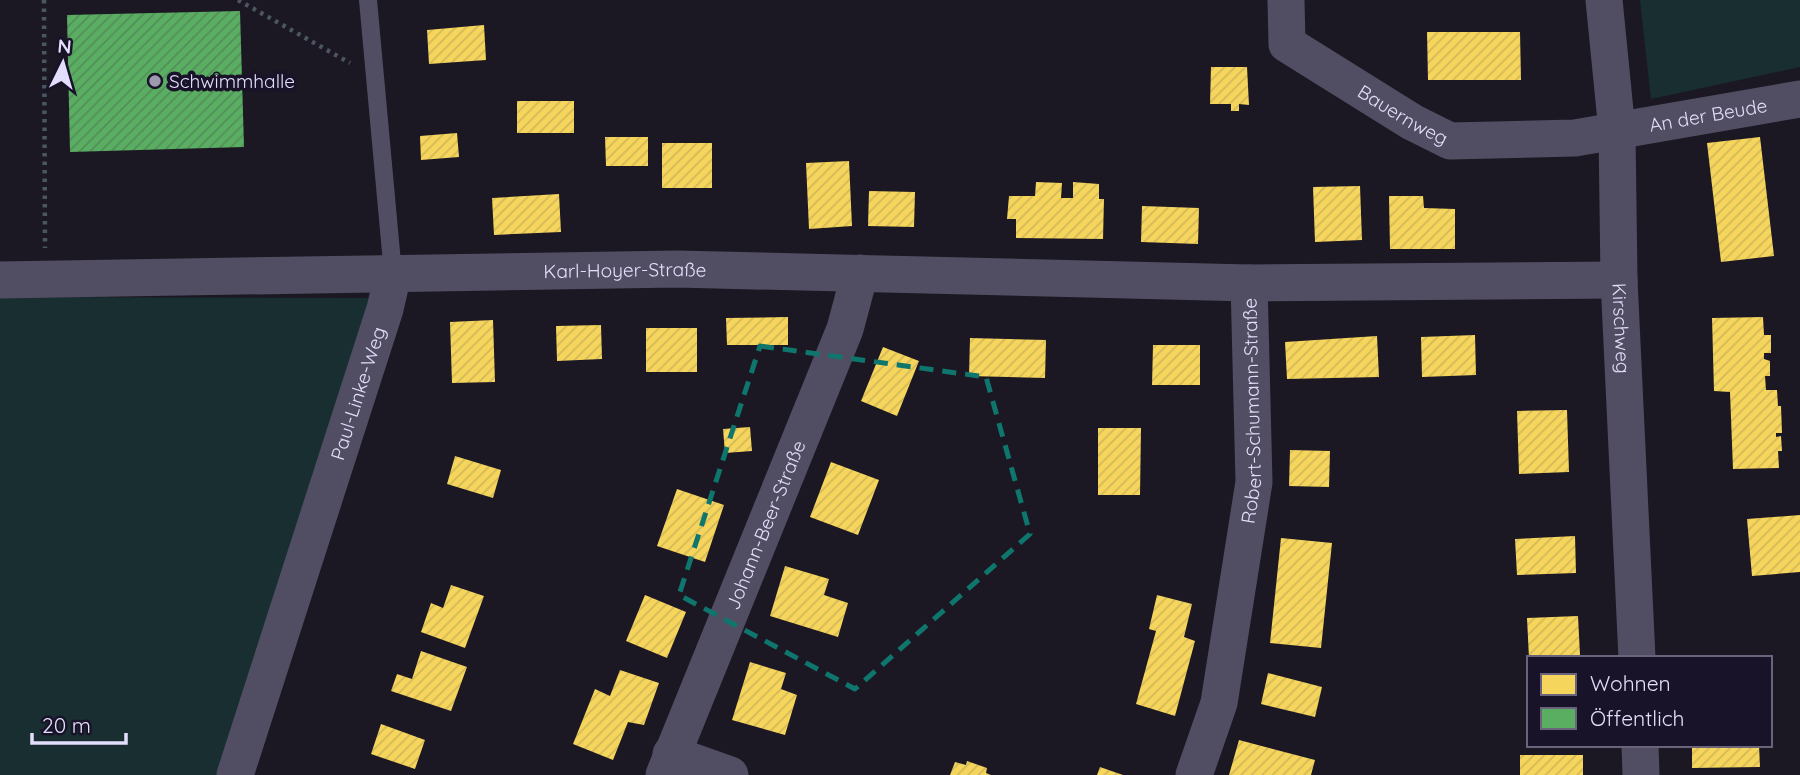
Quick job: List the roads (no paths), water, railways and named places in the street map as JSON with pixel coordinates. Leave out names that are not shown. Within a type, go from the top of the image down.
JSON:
[{"type":"street","name":"Bauernweg","points":[[1286,0],[1287,44],[1412,122],[1450,141],[1575,138],[1617,131]]},
{"type":"street","name":"Kirschweg","points":[[1604,0],[1617,131],[1619,280],[1637,656]]},
{"type":"street","name":"An der Beude","points":[[1617,131],[1800,99]]},
{"type":"street","name":"Karl-Hoyer-Straße","points":[[0,280],[677,269],[1250,283]]},
{"type":"street","name":"Johann-Beer-Straße","points":[[668,764],[851,315],[860,273]]},
{"type":"street","name":"Paul-Linke-Weg","points":[[235,775],[385,309],[393,274]]},
{"type":"street","name":"Robert-Schumann-Straße","points":[[1194,775],[1219,703],[1254,482],[1250,283],[1619,280]]},
{"type":"street","points":[[1640,747],[1641,775]]},
{"type":"street","points":[[668,764],[730,775]]},
{"type":"lane","name":"Paul-Linke-Weg","points":[[368,0],[393,274]]},
{"type":"place","name":"Schwimmhalle","points":[[155,81]]}]
